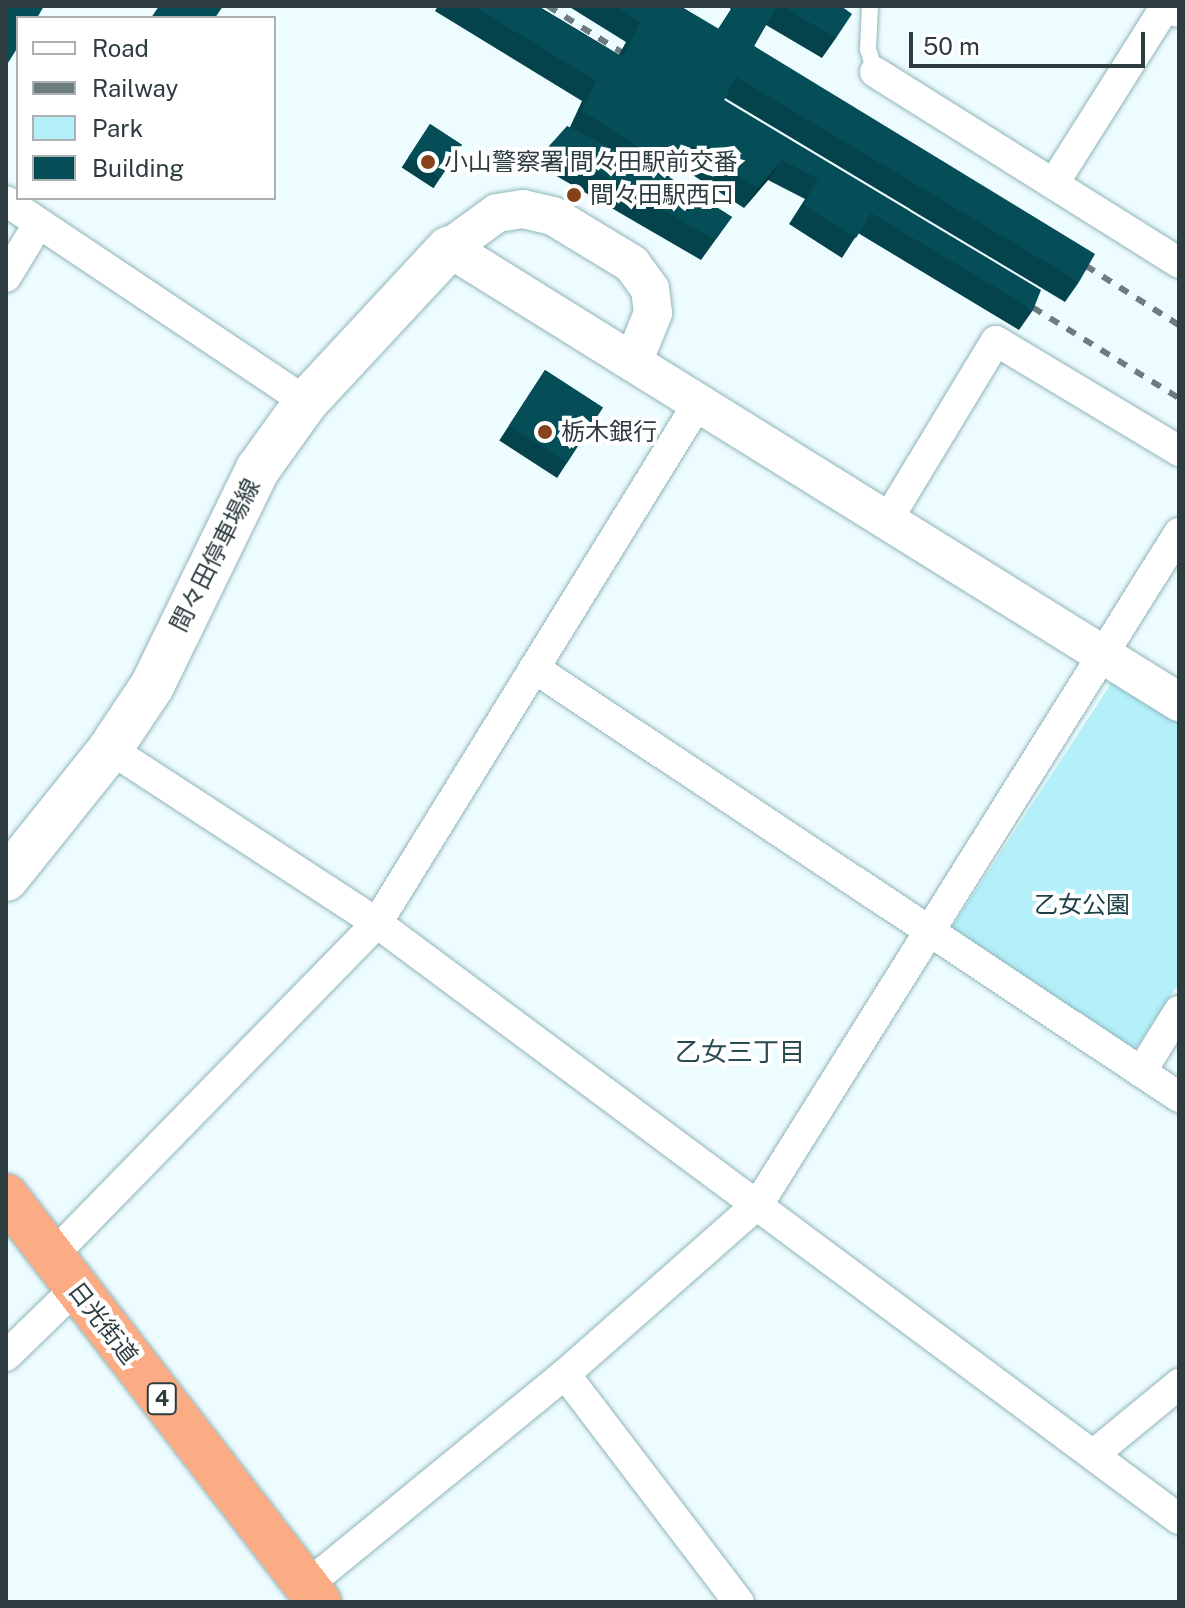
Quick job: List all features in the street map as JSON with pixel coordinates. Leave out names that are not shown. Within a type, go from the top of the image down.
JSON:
[{"type":"highway","name":"日光街道","points":[[6,1196],[312,1594]]},
{"type":"main road","name":"間々田停車場線","points":[[6,879],[110,749],[152,686],[258,469],[306,402],[449,248]]},
{"type":"street","points":[[1054,183],[1166,6]]},
{"type":"street","points":[[875,72],[1179,263]]},
{"type":"street","points":[[6,201],[306,402]]},
{"type":"street","points":[[634,360],[653,313],[650,289],[632,264],[553,216],[523,209],[497,213],[449,248],[700,400],[1179,702]]},
{"type":"street","points":[[6,277],[39,223]]},
{"type":"street","points":[[888,519],[996,341],[1179,451]]},
{"type":"street","points":[[6,1356],[64,1272],[377,923],[700,400]]},
{"type":"street","points":[[312,1594],[759,1203],[930,935],[1179,533]]},
{"type":"street","points":[[534,668],[930,935],[1179,1097]]},
{"type":"street","points":[[110,749],[377,923],[759,1203],[1179,1519]]},
{"type":"street","points":[[1141,1072],[1179,1011]]},
{"type":"street","points":[[565,1374],[739,1602]]},
{"type":"street","points":[[1093,1455],[1179,1384]]},
{"type":"lane","points":[[870,6],[868,49],[875,72]]},
{"type":"green space","name":"乙女公園","points":[[1114,679],[1179,720],[1179,983],[1133,1053],[948,933]]},
{"type":"building","points":[[6,6],[44,6],[38,16],[16,16],[16,50],[6,66]]},
{"type":"building","points":[[159,6],[223,6],[216,16],[152,16]]},
{"type":"building","points":[[473,6],[538,6],[623,57],[640,22],[614,6],[680,6],[719,29],[734,6],[777,6],[754,46],[1095,254],[1079,282],[736,77],[724,100],[1041,290],[1033,310],[871,213],[856,238],[803,205],[818,179],[782,160],[758,188],[691,145],[668,177],[732,217],[715,240],[550,145],[567,126],[643,164],[648,153],[582,111],[596,81]]},
{"type":"building","points":[[781,6],[841,6],[852,14],[836,38]]},
{"type":"building","name":"小山警察署 間々田駅前交番","points":[[430,124],[462,145],[440,178],[408,158]]},
{"type":"building","name":"栃木銀行","points":[[545,370],[603,408],[567,463],[509,425]]},
{"type":"railway","points":[[548,6],[639,63]]},
{"type":"railway","points":[[1069,255],[1179,325]]},
{"type":"railway","points":[[1016,297],[1179,398]]},
{"type":"place","name":"小山警察署 間々田駅前交番","points":[[428,162]]},
{"type":"place","name":"間々田駅西口","points":[[574,195]]},
{"type":"place","name":"栃木銀行","points":[[545,432]]},
{"type":"district","name":"乙女三丁目","points":[[740,1052]]}]
